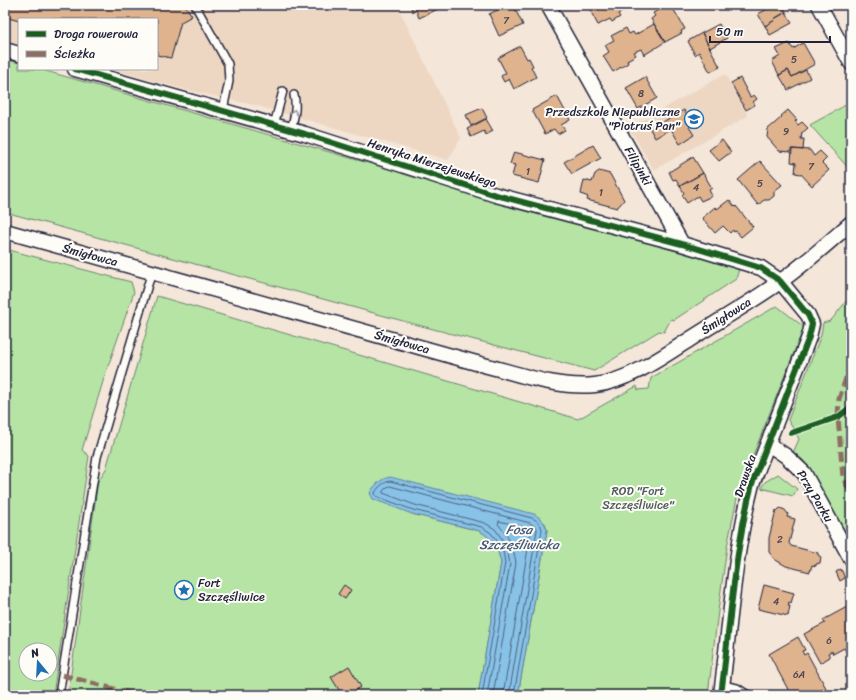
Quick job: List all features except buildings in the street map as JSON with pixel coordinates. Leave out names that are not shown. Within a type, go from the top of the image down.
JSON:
[{"type":"street","name":"Filipinki","points":[[548,5],[682,244]]},
{"type":"street","points":[[819,5],[851,63]]},
{"type":"street","points":[[5,50],[18,54]]},
{"type":"street","name":"Henryka Mierzejewskiego","points":[[79,70],[274,125],[496,195],[682,244],[761,268],[780,281]]},
{"type":"street","points":[[780,281],[849,227]]},
{"type":"street","name":"Śmigłowca","points":[[5,231],[480,364],[556,383],[581,386],[607,383],[636,371],[665,355],[780,281]]},
{"type":"street","name":"Drawska","points":[[722,690],[745,515],[752,484],[809,337],[812,324],[808,315],[780,281]]},
{"type":"street","name":"Przy Parku","points":[[768,444],[786,456],[804,473],[851,559]]},
{"type":"lane","points":[[195,5],[228,64],[229,81],[223,110]]},
{"type":"lane","points":[[274,125],[283,91]]},
{"type":"lane","points":[[294,95],[296,110],[294,131]]},
{"type":"lane","points":[[59,695],[97,457],[152,272]]},
{"type":"lane","points":[[722,690],[737,688],[748,695]]},
{"type":"shaded area","points":[[5,5],[397,5],[461,138],[448,160],[258,106],[187,90],[114,70],[158,70],[158,18],[18,18],[18,44],[5,41]]},
{"type":"shaded area","name":"Przedszkole Niepubliczne \"Piotruś Pan\"","points":[[725,74],[748,116],[654,170],[629,128]]},
{"type":"green space","points":[[5,59],[18,63],[18,70],[42,70],[739,269],[736,279],[674,320],[671,319],[664,332],[659,331],[594,371],[414,324],[5,212]]},
{"type":"green space","points":[[851,102],[851,171],[810,125]]},
{"type":"green space","points":[[5,249],[131,282],[134,292],[105,375],[82,450],[89,456],[58,662],[58,642],[18,642],[18,682],[55,682],[53,695],[5,695]]},
{"type":"green space","points":[[851,295],[851,542],[809,468],[803,460],[793,453],[799,439],[788,420],[821,335],[823,323],[830,321],[833,318]]},
{"type":"green space","name":"ROD \"Fort Szczęśliwice\"","points":[[157,296],[578,419],[637,386],[638,390],[649,389],[651,378],[777,306],[804,327],[738,493],[727,547],[708,695],[518,695],[547,530],[545,523],[412,514],[480,531],[492,541],[498,553],[501,563],[478,695],[68,695],[98,481],[106,469]]},
{"type":"green space","points":[[778,474],[797,489],[793,496],[761,488],[765,482]]},
{"type":"water","name":"Fosa Szczęśliwicka","points":[[390,477],[534,514],[544,522],[547,530],[518,695],[478,695],[501,563],[494,544],[480,531],[412,514],[373,499],[370,493],[374,487],[378,482]]},
{"type":"marked path","points":[[851,363],[839,399],[838,417],[843,478],[851,493]]},
{"type":"marked path","points":[[62,675],[137,695]]},
{"type":"cycle path","points":[[79,70],[305,134],[496,195],[682,244],[761,268],[780,281],[808,315],[812,324],[809,337],[752,484],[741,536],[733,589],[721,695]]},
{"type":"cycle path","points":[[791,433],[838,417],[851,407]]},
{"type":"place","name":"Przedszkole Niepubliczne \"Piotruś Pan\"","points":[[694,119]]},
{"type":"place","name":"Fort Szczęśliwice","points":[[184,590]]}]
